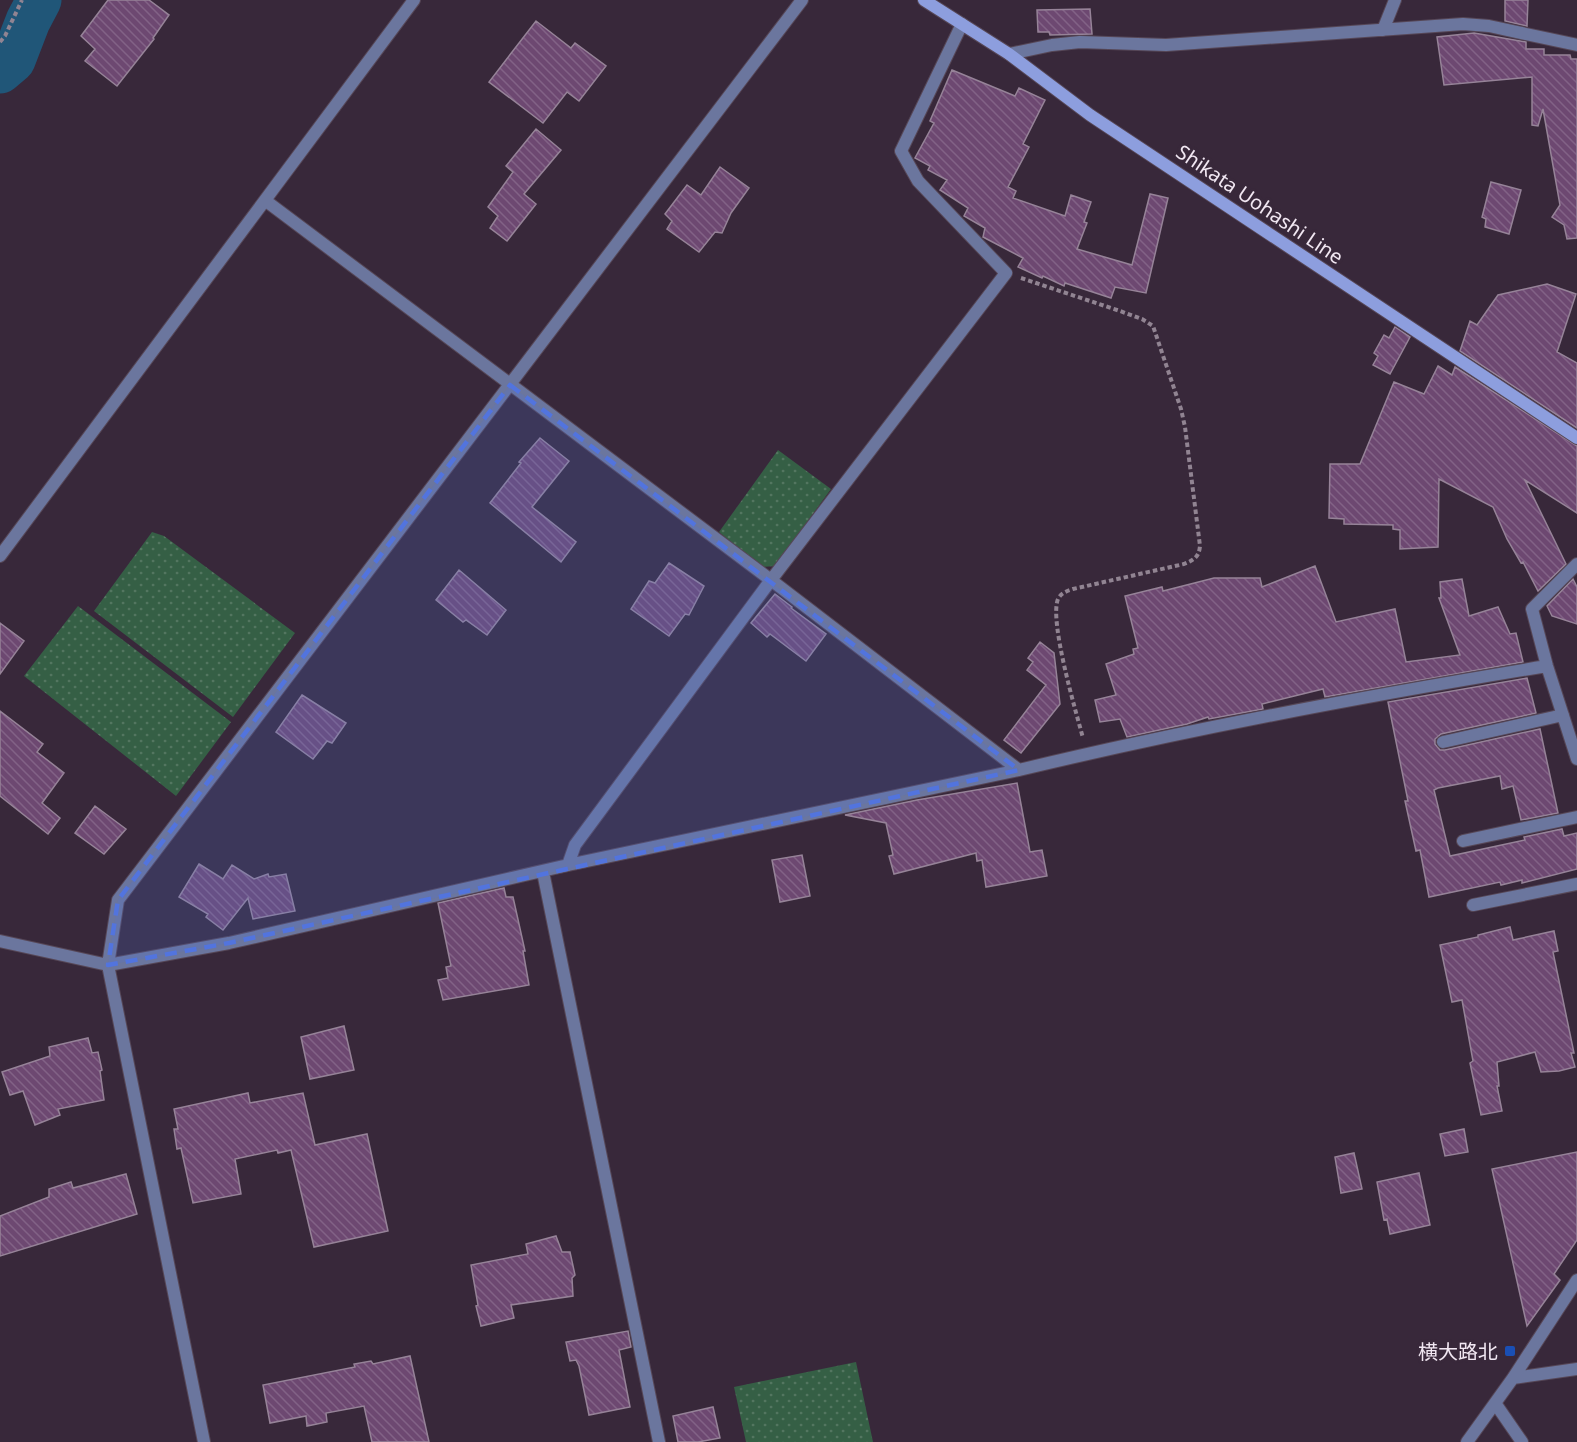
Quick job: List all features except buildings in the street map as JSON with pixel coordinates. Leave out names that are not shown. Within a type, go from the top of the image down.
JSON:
[{"type":"main road","name":"Shikata Uohashi Line","points":[[924,0],[1009,54],[1090,115],[1577,438]]},
{"type":"street","points":[[0,556],[414,0]]},
{"type":"street","points":[[204,1442],[108,964],[118,900],[801,0]]},
{"type":"street","points":[[1383,30],[1395,0]]},
{"type":"street","points":[[568,865],[575,845],[771,580],[1006,273],[918,181],[901,151],[962,24]]},
{"type":"street","points":[[1009,54],[1080,42],[1166,45],[1464,24],[1489,26],[1577,45]]},
{"type":"street","points":[[266,201],[771,580],[1019,770]]},
{"type":"street","points":[[1577,564],[1532,609],[1547,666],[1577,759]]},
{"type":"street","points":[[0,941],[108,964],[229,943],[568,865],[1087,754],[1328,704],[1547,666]]},
{"type":"street","points":[[1443,742],[1563,716]]},
{"type":"street","points":[[1463,840],[1577,817]]},
{"type":"street","points":[[543,872],[659,1442]]},
{"type":"street","points":[[1473,905],[1577,884]]},
{"type":"street","points":[[1467,1442],[1514,1378],[1577,1280]]},
{"type":"street","points":[[1514,1378],[1577,1369]]},
{"type":"street","points":[[1495,1403],[1522,1442]]},
{"type":"path","points":[[0,42],[21,0]]},
{"type":"path","points":[[1006,273],[1120,310],[1152,326],[1185,427],[1200,546],[1200,553],[1196,559],[1184,564],[1073,588],[1063,592],[1058,600],[1057,616],[1064,661],[1087,754]]},
{"type":"highlighted area","points":[[510,385],[1019,770],[229,943],[108,965],[118,900]]},
{"type":"green space","points":[[778,450],[831,489],[775,566],[761,567],[719,532]]},
{"type":"green space","points":[[152,532],[164,536],[295,633],[233,717],[94,611]]},
{"type":"green space","points":[[78,606],[231,722],[176,796],[24,676]]},
{"type":"green space","points":[[856,1362],[873,1442],[746,1442],[734,1387]]},
{"type":"waterway","points":[[0,71],[13,60],[39,0]]},
{"type":"place","name":"横大路北","points":[[1510,1351]]}]
